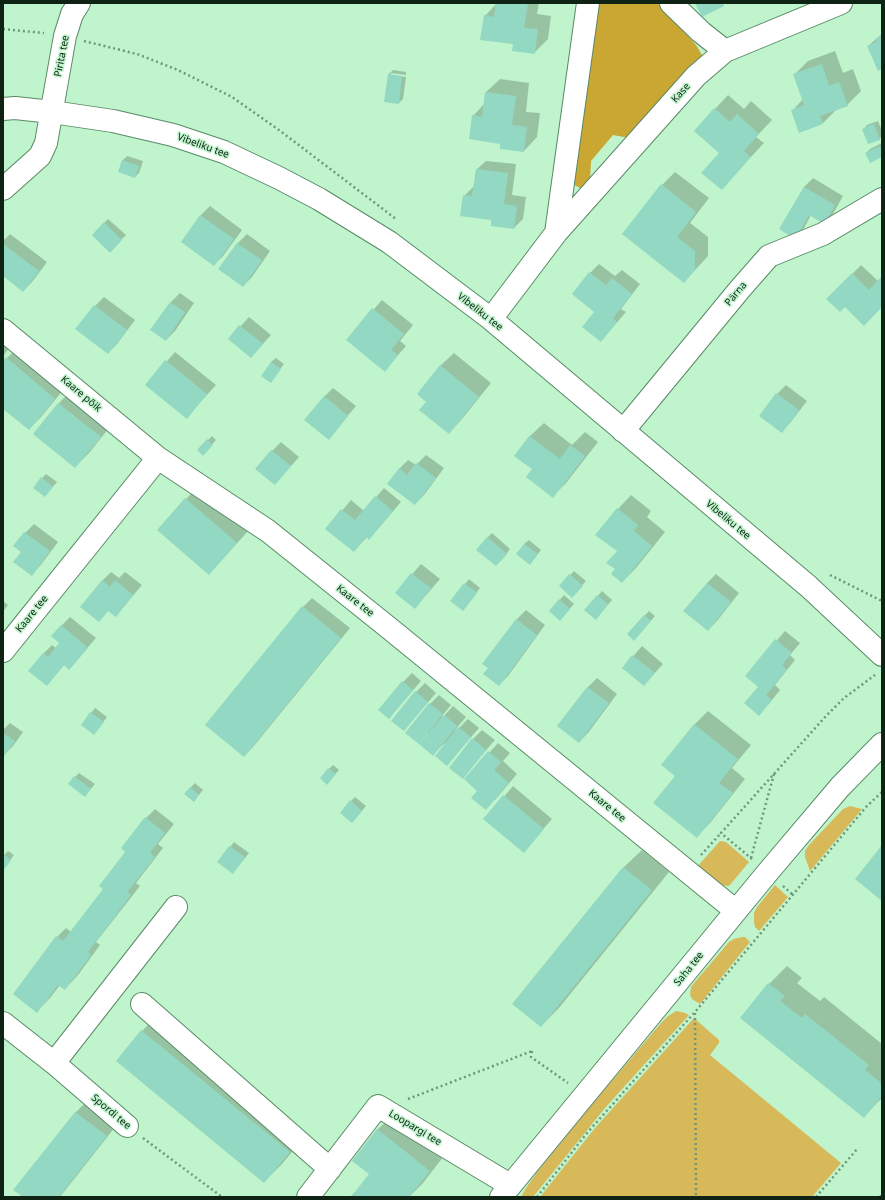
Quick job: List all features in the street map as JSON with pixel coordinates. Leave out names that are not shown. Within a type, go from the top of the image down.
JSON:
[{"type":"street","name":"Pirita tee","points":[[52,112],[65,36],[72,14],[79,3]]},
{"type":"street","name":"Kase","points":[[556,233],[588,3]]},
{"type":"street","points":[[671,3],[700,32],[725,51]]},
{"type":"street","name":"Kase","points":[[491,319],[556,233],[696,76],[725,51],[841,3]]},
{"type":"street","name":"Vibeliku tee","points":[[3,109],[15,108],[52,112],[113,121],[173,136],[224,152],[319,199],[389,242],[491,319],[808,586],[879,664]]},
{"type":"street","points":[[3,189],[40,156],[46,143],[52,112]]},
{"type":"street","name":"Pärna","points":[[623,431],[769,256],[823,234],[882,199]]},
{"type":"street","name":"Kaare põik","points":[[3,330],[158,458]]},
{"type":"street","name":"Kaare tee","points":[[3,650],[158,458],[268,532],[389,628],[736,911]]},
{"type":"street","name":"Saha tee","points":[[505,1191],[768,872],[840,787],[882,744]]},
{"type":"street","points":[[54,1063],[176,907]]},
{"type":"street","points":[[142,1004],[330,1169]]},
{"type":"street","name":"Spordi tee","points":[[3,1023],[54,1063],[127,1126]]},
{"type":"street","name":"Loopargi tee","points":[[308,1197],[378,1106],[505,1191]]},
{"type":"path","points":[[687,871],[826,716],[879,664]]},
{"type":"path","points":[[751,858],[774,774]]},
{"type":"path","points":[[537,1197],[587,1133],[696,1012],[866,807],[882,792]]},
{"type":"path","points":[[721,833],[768,872]]},
{"type":"path","points":[[696,1012],[696,1197]]},
{"type":"path","points":[[383,1109],[532,1051],[531,1057],[572,1085]]},
{"type":"path","name":"Spordi tee","points":[[127,1126],[222,1197]]},
{"type":"path","points":[[816,1197],[858,1148]]},
{"type":"shaded area","points":[[593,3],[658,3],[696,45],[702,55],[699,66],[629,138],[613,135],[591,161],[590,181],[580,188],[569,182]]},
{"type":"shaded area","points":[[850,806],[862,809],[810,871],[805,857],[805,851],[843,809]]},
{"type":"shaded area","points":[[720,841],[726,842],[749,862],[728,886],[721,885],[697,867]]},
{"type":"shaded area","points":[[775,885],[788,897],[759,931],[755,927],[754,913]]},
{"type":"shaded area","points":[[745,937],[750,942],[700,1004],[692,999],[690,995],[691,987],[694,983],[729,942]]},
{"type":"shaded area","points":[[676,1011],[689,1015],[605,1108],[533,1197],[521,1197],[538,1171],[589,1108],[661,1023]]},
{"type":"shaded area","points":[[694,1018],[719,1040],[719,1043],[710,1055],[841,1163],[812,1197],[540,1197],[595,1128]]},
{"type":"building","points":[[496,3],[528,3],[524,28],[538,29],[535,54],[512,51],[513,44],[480,40],[484,15],[494,17]]},
{"type":"building","points":[[695,3],[723,3],[724,6],[702,17]]},
{"type":"building","points":[[882,36],[882,69],[878,71],[867,46],[877,42],[875,39]]},
{"type":"building","points":[[822,64],[829,86],[839,82],[848,106],[820,116],[823,124],[799,133],[791,110],[804,105],[793,74]]},
{"type":"building","points":[[388,74],[402,76],[399,104],[384,102]]},
{"type":"building","points":[[485,92],[516,96],[512,125],[527,127],[524,152],[500,149],[500,144],[469,139],[472,115],[482,117]]},
{"type":"building","points":[[714,108],[730,122],[737,114],[759,134],[744,151],[751,157],[722,190],[701,173],[719,153],[694,131]]},
{"type":"building","points":[[874,124],[880,140],[868,144],[862,129]]},
{"type":"building","points":[[880,146],[882,150],[882,157],[870,163],[865,153]]},
{"type":"building","points":[[122,160],[139,166],[135,178],[118,172]]},
{"type":"building","points":[[476,169],[508,173],[504,204],[517,206],[514,229],[491,226],[491,220],[460,216],[463,195],[472,196]]},
{"type":"building","points":[[661,184],[696,212],[677,237],[695,251],[695,270],[684,283],[622,234]]},
{"type":"building","points":[[804,187],[835,205],[824,224],[809,215],[795,239],[779,229]]},
{"type":"building","points":[[200,215],[234,239],[214,266],[181,242]]},
{"type":"building","points":[[104,222],[122,240],[110,253],[92,235]]},
{"type":"building","points":[[237,243],[262,260],[243,287],[218,269]]},
{"type":"building","points":[[3,244],[39,271],[23,292],[3,276]]},
{"type":"building","points":[[589,272],[606,285],[612,278],[632,294],[613,318],[617,322],[601,342],[582,327],[594,312],[572,294]]},
{"type":"building","points":[[852,273],[869,290],[882,276],[882,307],[864,326],[845,307],[840,312],[826,299]]},
{"type":"building","points":[[170,302],[185,312],[166,341],[150,330]]},
{"type":"building","points":[[94,305],[127,330],[108,354],[75,329]]},
{"type":"building","points":[[372,308],[404,334],[391,350],[398,355],[385,372],[346,340]]},
{"type":"building","points":[[239,325],[263,344],[251,358],[228,339]]},
{"type":"building","points":[[6,357],[55,399],[29,430],[3,409],[3,361]]},
{"type":"building","points":[[165,360],[207,394],[187,419],[145,385]]},
{"type":"building","points":[[271,362],[281,369],[271,383],[261,376]]},
{"type":"building","points":[[440,365],[479,397],[449,434],[419,410],[426,402],[417,394]]},
{"type":"building","points":[[776,393],[799,410],[782,433],[759,416]]},
{"type":"building","points":[[324,396],[348,416],[329,440],[304,420]]},
{"type":"building","points":[[58,403],[101,437],[75,468],[33,434]]},
{"type":"building","points":[[529,436],[560,459],[570,445],[585,456],[553,498],[526,477],[532,469],[514,456]]},
{"type":"building","points":[[207,439],[213,445],[203,456],[197,450]]},
{"type":"building","points":[[271,450],[291,466],[275,485],[255,469]]},
{"type":"building","points":[[416,463],[436,478],[415,505],[387,484],[399,468],[407,475]]},
{"type":"building","points":[[41,477],[53,487],[45,497],[33,488]]},
{"type":"building","points":[[375,496],[393,511],[369,540],[366,537],[354,552],[325,529],[341,509],[355,520]]},
{"type":"building","points":[[185,498],[237,543],[209,575],[157,530]]},
{"type":"building","points":[[617,508],[638,525],[634,531],[652,546],[622,583],[611,574],[615,569],[606,563],[617,551],[595,535]]},
{"type":"building","points":[[24,532],[50,551],[32,576],[13,562],[21,552],[13,546]]},
{"type":"building","points":[[487,537],[507,554],[496,566],[476,550]]},
{"type":"building","points":[[524,544],[538,554],[530,565],[516,554]]},
{"type":"building","points":[[411,573],[431,588],[415,609],[395,593]]},
{"type":"building","points":[[569,574],[583,586],[572,598],[559,586]]},
{"type":"building","points":[[102,580],[110,587],[115,580],[133,595],[116,617],[108,611],[99,622],[80,607]]},
{"type":"building","points":[[464,583],[477,593],[463,611],[450,601]]},
{"type":"building","points":[[707,583],[731,602],[708,631],[683,611]]},
{"type":"building","points":[[597,595],[608,604],[596,620],[584,610]]},
{"type":"building","points":[[559,599],[570,609],[560,621],[549,611]]},
{"type":"building","points":[[302,606],[341,638],[244,757],[205,725]]},
{"type":"building","points":[[644,615],[651,621],[634,641],[627,634]]},
{"type":"building","points":[[516,619],[537,635],[499,686],[483,674],[488,668],[482,664]]},
{"type":"building","points":[[61,625],[88,648],[69,670],[64,665],[47,686],[28,671],[43,653],[48,657],[59,643],[51,636]]},
{"type":"building","points":[[775,639],[792,653],[782,665],[787,670],[766,695],[772,700],[759,716],[744,703],[758,687],[745,676]]},
{"type":"building","points":[[632,655],[655,673],[644,686],[622,668]]},
{"type":"building","points":[[402,681],[413,690],[389,719],[378,710]]},
{"type":"building","points":[[587,687],[609,703],[579,743],[557,726]]},
{"type":"building","points":[[415,691],[428,702],[404,731],[391,721]]},
{"type":"building","points":[[429,703],[443,714],[419,744],[405,733]]},
{"type":"building","points":[[90,712],[104,722],[94,735],[81,725]]},
{"type":"building","points":[[444,715],[457,726],[433,756],[419,744]]},
{"type":"building","points":[[694,724],[738,759],[719,783],[733,793],[697,838],[653,803],[675,776],[661,765]]},
{"type":"building","points":[[458,727],[471,737],[447,766],[435,756]]},
{"type":"building","points":[[3,733],[15,741],[4,756],[3,755]]},
{"type":"building","points":[[472,738],[486,750],[463,779],[449,768]]},
{"type":"building","points":[[488,751],[501,762],[494,770],[509,783],[486,810],[471,798],[477,791],[464,779]]},
{"type":"building","points":[[328,768],[336,774],[327,785],[320,778]]},
{"type":"building","points":[[74,776],[91,789],[85,797],[68,784]]},
{"type":"building","points":[[190,787],[199,795],[194,802],[184,794]]},
{"type":"building","points":[[503,795],[544,829],[524,853],[483,819]]},
{"type":"building","points":[[350,800],[362,811],[352,823],[340,813]]},
{"type":"building","points":[[145,817],[165,833],[150,853],[155,857],[127,892],[131,895],[88,952],[91,955],[65,990],[58,985],[37,1013],[13,994],[56,936],[63,941],[103,889],[99,886],[125,852],[121,848]]},
{"type":"building","points":[[882,845],[882,901],[855,879]]},
{"type":"building","points":[[229,846],[245,857],[233,874],[217,862]]},
{"type":"building","points":[[3,854],[11,860],[3,871]]},
{"type":"building","points":[[623,867],[652,890],[541,1027],[512,1004]]},
{"type":"building","points":[[768,983],[785,996],[780,1001],[802,1018],[805,1014],[869,1065],[865,1070],[882,1084],[882,1096],[864,1118],[740,1018]]},
{"type":"building","points":[[141,1030],[290,1152],[264,1183],[116,1061]]},
{"type":"building","points":[[75,1112],[107,1136],[59,1197],[23,1197],[13,1190]]},
{"type":"building","points":[[377,1129],[430,1171],[409,1197],[351,1197],[369,1174],[352,1161]]}]
